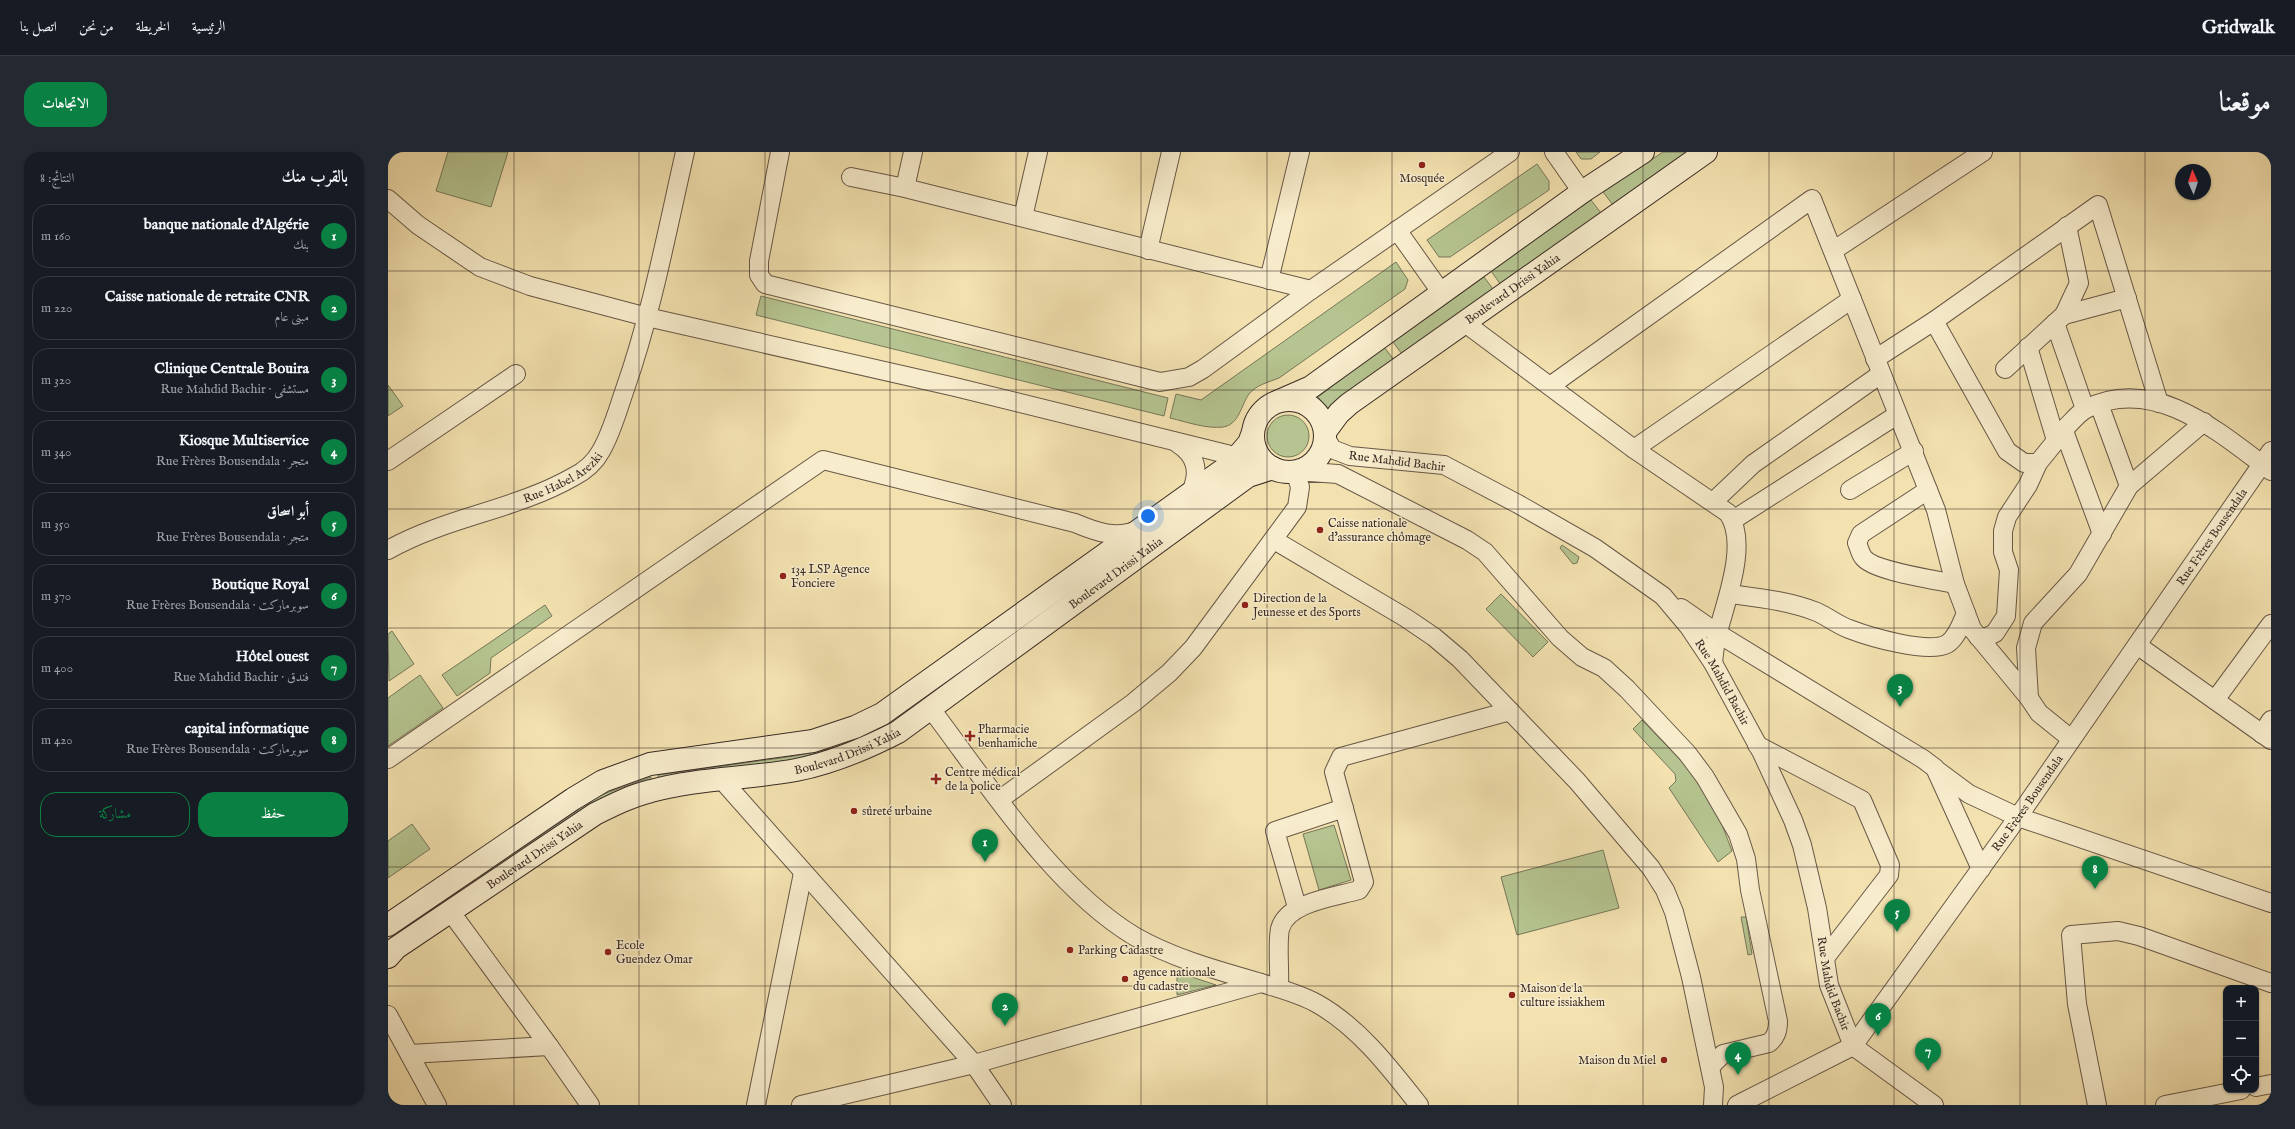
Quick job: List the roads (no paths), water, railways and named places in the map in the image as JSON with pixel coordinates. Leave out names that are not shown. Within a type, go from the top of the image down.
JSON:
[{"type":"main road","points":[[1279,401],[1294,400],[1309,406],[1320,417],[1325,434],[1321,452],[1310,464],[1295,471],[1288,472],[1270,466],[1258,453],[1254,428],[1262,412],[1279,401],[1311,387],[1582,192],[1643,152]]},
{"type":"main road","name":"Boulevard Drissi Yahia","points":[[1325,434],[1339,413],[1349,404],[1706,152]]},
{"type":"main road","name":"Boulevard Drissi Yahia","points":[[388,926],[554,811],[603,781],[650,764],[813,741],[855,727],[882,714],[924,686],[1190,494],[1238,457],[1254,428]]},
{"type":"main road","name":"Boulevard Drissi Yahia","points":[[388,957],[396,948],[595,814],[624,799],[652,790],[795,770],[831,762],[865,749],[898,732],[931,710],[1248,476],[1270,466]]},
{"type":"street","name":"Rue Habel Arezki","points":[[388,550],[407,539],[531,496],[572,478],[588,468],[602,450],[636,357],[647,317],[685,152]]},
{"type":"street","points":[[780,152],[759,261],[759,275],[765,284],[1160,382],[1189,377],[1203,369],[1311,290],[1510,152]]},
{"type":"street","points":[[905,188],[913,152]]},
{"type":"street","points":[[1023,217],[1038,152]]},
{"type":"street","points":[[1148,250],[1171,152]]},
{"type":"street","points":[[1269,280],[1300,152]]},
{"type":"street","points":[[1554,152],[1582,192]]},
{"type":"street","points":[[1834,250],[1983,152]]},
{"type":"street","points":[[851,177],[905,188],[1311,290]]},
{"type":"street","points":[[388,199],[418,225],[480,267],[530,286],[647,317],[939,384],[1270,466]]},
{"type":"street","points":[[1550,386],[1812,199],[1834,250],[1897,414],[1914,451],[1940,524],[1955,584],[1972,629],[2029,698],[2039,713],[2070,738]]},
{"type":"street","points":[[1713,502],[1753,464],[1878,367],[1934,321],[2098,205],[2159,403]]},
{"type":"street","points":[[2004,368],[2060,319],[2079,283],[2067,226]]},
{"type":"street","points":[[1397,230],[1441,292]]},
{"type":"street","points":[[1634,449],[1852,298]]},
{"type":"street","points":[[2060,319],[2127,298]]},
{"type":"street","points":[[2060,319],[2092,407],[2129,486]]},
{"type":"street","points":[[1934,321],[2007,450],[2024,462],[2038,463]]},
{"type":"street","points":[[1465,323],[1634,449],[1728,513],[1733,520],[1735,550],[1730,594],[1718,633],[1713,663]]},
{"type":"street","points":[[2028,347],[2060,434],[2102,534]]},
{"type":"street","points":[[388,461],[516,374]]},
{"type":"street","points":[[1978,637],[1987,637],[1995,633],[2006,616],[2009,570],[2003,552],[2003,531],[2007,517],[2028,485],[2038,463],[2060,434],[2092,407],[2115,400],[2132,399],[2176,407],[2204,422],[2268,462]]},
{"type":"street","points":[[1733,520],[1897,414]]},
{"type":"street","points":[[2029,698],[2026,648],[2033,624],[2078,574],[2129,486],[2204,422]]},
{"type":"street","points":[[1213,451],[1233,446],[1241,441],[1254,428]]},
{"type":"street","name":"Rue Mahdid Bachir","points":[[1325,434],[1332,449],[1350,456],[1444,465],[1518,504],[1595,548],[1663,596],[1689,627],[1713,663],[1757,744],[1793,820],[1802,845],[1817,908],[1830,985],[1853,1046],[1934,1105]]},
{"type":"street","points":[[1176,442],[1185,448],[1192,457],[1197,468],[1195,484],[1190,494]]},
{"type":"street","points":[[1850,490],[1914,451]]},
{"type":"street","points":[[388,759],[823,460],[1075,523],[1086,528],[1117,535],[1125,535],[1141,529]]},
{"type":"street","name":"Rue Frères Bousendala","points":[[1737,1105],[1853,1046],[1981,870],[2070,738],[2268,462]]},
{"type":"street","points":[[999,800],[1133,703],[1169,672],[1192,648],[1290,519],[1299,501],[1300,487],[1295,471],[1338,474],[1467,540],[1485,552],[1560,638],[1582,657],[1604,668],[1628,689],[1687,753],[1705,776],[1738,834],[1746,860],[1750,890],[1778,1021],[1778,1030],[1774,1039],[1768,1043],[1723,1054],[1710,1067]]},
{"type":"street","points":[[1928,490],[1861,534],[1857,543],[1863,558],[1876,566],[1955,584]]},
{"type":"street","points":[[1086,528],[1095,539],[1098,551],[1092,564]]},
{"type":"street","points":[[1274,540],[1406,618],[1434,637],[1460,659],[1627,838],[1652,868],[1674,912],[1710,1067],[1714,1087],[1713,1105]]},
{"type":"street","points":[[1730,594],[1774,600],[1817,612],[1849,629],[1862,633],[1882,639],[1932,648],[1948,644],[1957,632],[1966,613]]},
{"type":"street","points":[[1663,596],[1718,633],[1923,759],[1969,794],[2018,817],[2271,903]]},
{"type":"street","points":[[2215,700],[2271,624]]},
{"type":"street","points":[[2137,645],[2215,700],[2268,731]]},
{"type":"street","points":[[931,710],[999,800],[1055,868],[1084,898],[1134,936],[1184,959],[1279,988],[1316,1002],[1340,1019],[1367,1044],[1419,1105]]},
{"type":"street","points":[[1279,988],[1280,929],[1286,916],[1297,907],[1359,890],[1363,886],[1364,882],[1334,772],[1341,757],[1510,711]]},
{"type":"street","points":[[1757,744],[1862,800],[1890,865],[1888,875],[1826,958]]},
{"type":"street","points":[[1935,768],[1981,870]]},
{"type":"street","points":[[722,780],[974,1064],[1002,1105]]},
{"type":"street","points":[[1297,907],[1275,831],[1344,808]]},
{"type":"street","points":[[756,1105],[803,873]]},
{"type":"street","points":[[450,912],[549,1046],[590,1105]]},
{"type":"street","points":[[2097,1105],[2077,1004],[2071,935],[2118,931],[2139,936],[2271,983]]},
{"type":"street","points":[[801,1105],[974,1064],[1261,983]]},
{"type":"street","points":[[388,1015],[436,1105]]},
{"type":"street","points":[[388,1040],[424,1105]]},
{"type":"street","points":[[410,1054],[549,1046]]},
{"type":"street","points":[[2259,1086],[2271,1084]]},
{"type":"street","points":[[2165,1105],[2226,1093]]},
{"type":"place","name":"Mosquée","points":[[1422,165]]},
{"type":"place","name":"Caisse nationale d'assurance chômage","points":[[1320,530]]},
{"type":"place","name":"134 LSP Agence Fonciere","points":[[783,576]]},
{"type":"place","name":"Direction de la Jeunesse et des Sports","points":[[1245,605]]},
{"type":"place","name":"Clinique Centrale Bouira","points":[[1900,707]]},
{"type":"place","name":"Pharmacie benhamiche","points":[[970,736]]},
{"type":"place","name":"Centre médical de la police","points":[[936,779]]},
{"type":"place","name":"sûreté urbaine","points":[[854,811]]},
{"type":"place","name":"banque nationale d'Algérie","points":[[985,862]]},
{"type":"place","name":"capital informatique","points":[[2095,889]]},
{"type":"place","name":"أبو اسحاق","points":[[1897,932]]},
{"type":"place","name":"Parking Cadastre","points":[[1070,950]]},
{"type":"place","name":"Ecole Guendez Omar","points":[[608,952]]},
{"type":"place","name":"agence nationale du cadastre","points":[[1125,979]]},
{"type":"place","name":"Maison de la culture issiakhem","points":[[1512,995]]},
{"type":"place","name":"Caisse nationale de retraite CNR","points":[[1005,1026]]},
{"type":"place","name":"Boutique Royal","points":[[1878,1036]]},
{"type":"place","name":"Maison du Miel","points":[[1664,1060]]},
{"type":"place","name":"Hôtel ouest","points":[[1928,1071]]},
{"type":"place","name":"Kiosque Multiservice","points":[[1738,1075]]}]
